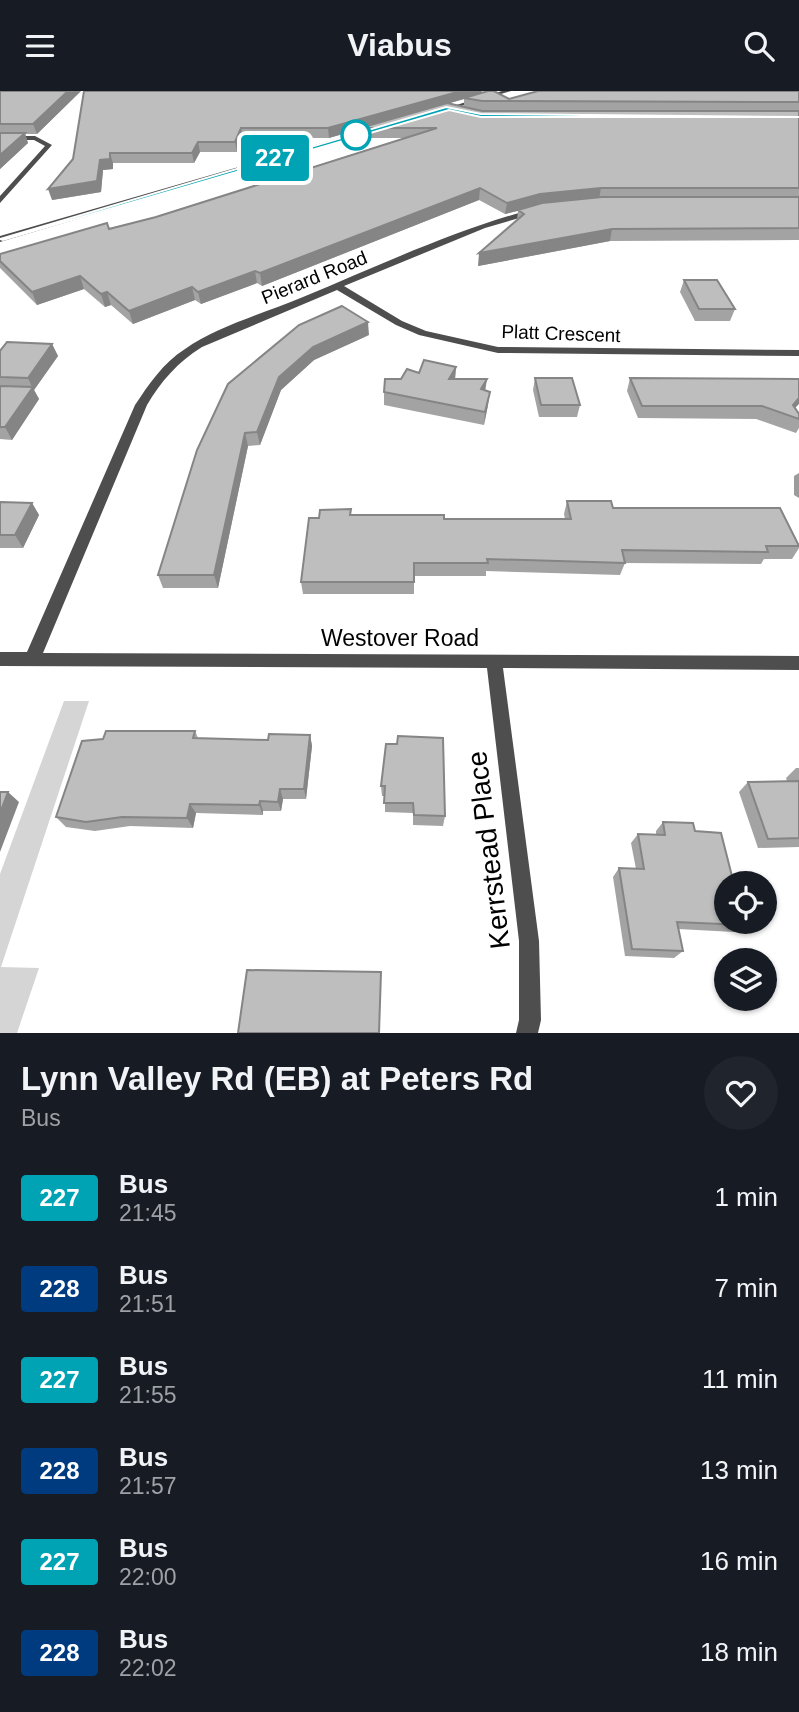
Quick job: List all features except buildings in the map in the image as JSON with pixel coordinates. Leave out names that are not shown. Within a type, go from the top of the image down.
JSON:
[{"type":"street","points":[[438,111],[509,91]]},
{"type":"street","points":[[448,109],[470,114]]},
{"type":"street","points":[[0,239],[389,125]]},
{"type":"street","points":[[0,138],[35,138],[47,141],[49,145],[0,201]]},
{"type":"street","name":"Pierard Road","points":[[32,660],[141,405],[160,373],[193,347],[337,286],[482,226],[549,209]]},
{"type":"street","name":"Platt Crescent","points":[[337,286],[399,323],[423,333],[498,350],[799,353]]},
{"type":"street","name":"Westover Road","points":[[0,659],[799,663]]},
{"type":"street","name":"Kerrstead Place","points":[[494,661],[529,941],[530,1020],[527,1033]]},
{"type":"shaded area","points":[[64,701],[89,701],[1,967],[39,968],[17,1033],[0,1033],[0,874]]},
{"type":"waterway","points":[[799,476],[799,495]]},
{"type":"bus line","name":"227","points":[[0,239],[448,109],[481,116],[799,117]]}]
